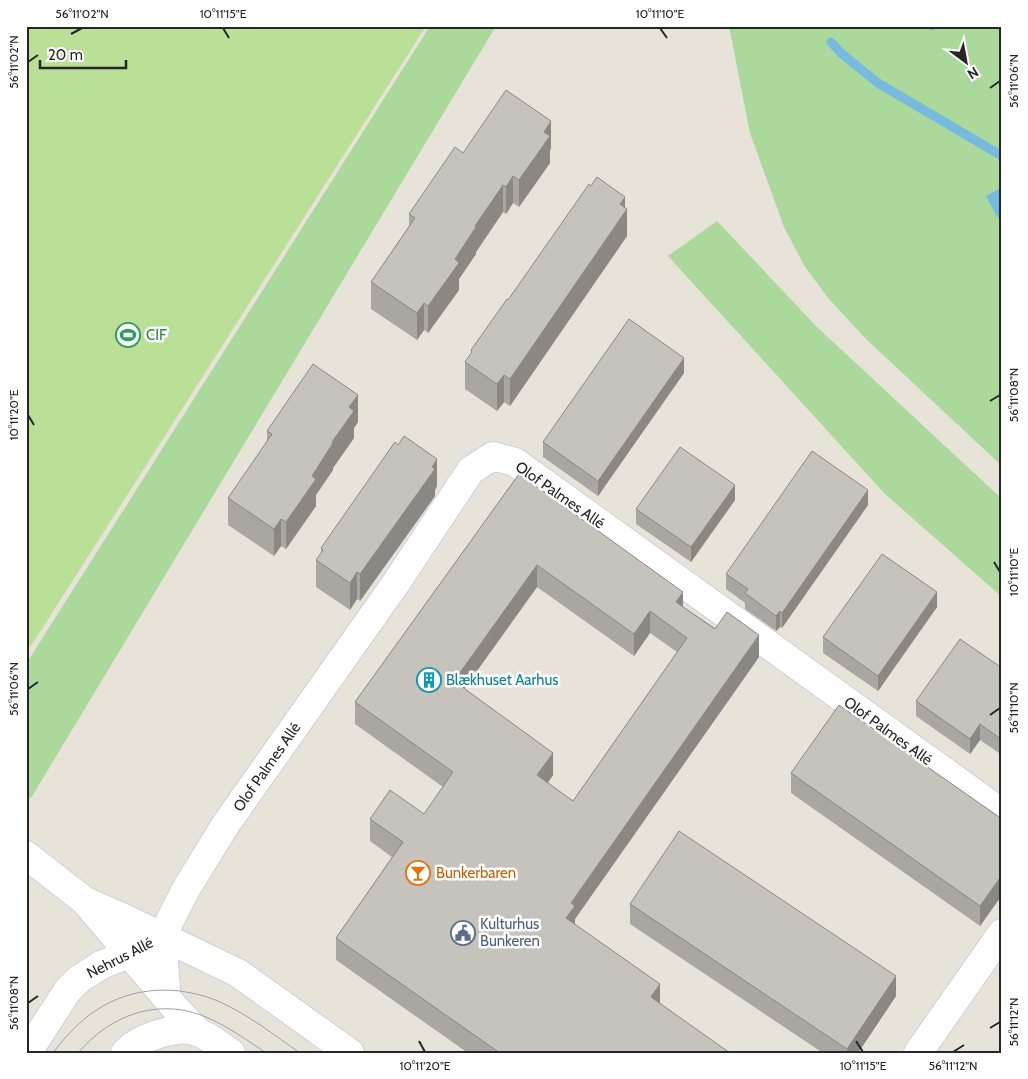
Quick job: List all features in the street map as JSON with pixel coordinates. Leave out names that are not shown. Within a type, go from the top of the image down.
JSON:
[{"type":"street","name":"Olof Palmes Allé","points":[[162,936],[186,888],[242,802],[396,583],[471,470],[493,456],[515,462],[1002,813]]},
{"type":"street","points":[[26,855],[85,901],[197,1031],[231,1053]]},
{"type":"street","points":[[85,901],[126,918],[238,973],[350,1053]]},
{"type":"street","points":[[918,1053],[1002,933]]},
{"type":"street","points":[[162,936],[166,990],[164,994]]},
{"type":"street","name":"Nehrus Allé","points":[[27,1053],[68,990],[78,980],[101,965],[130,954],[162,936]]},
{"type":"street","points":[[127,1050],[160,1033],[186,1030],[197,1031]]},
{"type":"green space","name":"CIF","points":[[26,26],[426,26],[31,646],[26,644]]},
{"type":"green space","points":[[430,26],[496,26],[31,798],[26,795],[26,664]]},
{"type":"green space","points":[[729,26],[1002,26],[1002,466],[866,339],[829,299],[805,267],[784,227],[750,133]]},
{"type":"green space","points":[[717,221],[816,326],[1002,499],[1002,597],[885,494],[668,256]]},
{"type":"water","points":[[999,189],[1002,190],[1002,221],[996,215],[986,196]]},
{"type":"building","points":[[506,90],[551,121],[544,132],[550,136],[519,180],[513,176],[506,187],[503,185],[455,259],[459,263],[428,306],[424,303],[417,313],[371,282],[415,218],[409,214],[455,147],[463,153]]},
{"type":"building","points":[[597,177],[625,197],[620,204],[627,209],[510,379],[504,375],[497,384],[465,362],[472,352],[471,350],[589,184],[591,186]]},
{"type":"building","points":[[629,319],[684,358],[598,481],[543,442]]},
{"type":"building","points":[[313,364],[358,395],[349,407],[354,411],[332,442],[312,476],[316,479],[286,522],[281,519],[274,529],[228,498],[272,434],[267,431]]},
{"type":"building","points":[[404,436],[437,459],[432,467],[435,469],[360,574],[357,572],[350,583],[316,560],[323,550],[321,548],[395,442],[398,445]]},
{"type":"building","points":[[680,447],[735,485],[691,547],[636,509]]},
{"type":"building","points":[[812,451],[868,490],[782,613],[780,611],[776,616],[745,593],[748,589],[726,574]]},
{"type":"building","points":[[519,474],[683,592],[676,602],[715,629],[727,612],[759,635],[571,903],[575,906],[566,918],[660,984],[651,997],[730,1053],[500,1053],[336,938],[403,842],[370,819],[390,790],[424,814],[453,772],[355,702]],"holes":[[[537,565],[634,634],[650,611],[687,638],[573,801],[537,775],[553,753],[454,681]]]},
{"type":"building","points":[[882,554],[937,592],[878,676],[823,637]]},
{"type":"building","points":[[960,639],[1002,668],[1002,740],[980,724],[970,739],[916,701]]},
{"type":"building","points":[[839,705],[1002,819],[1002,875],[980,906],[791,773]]},
{"type":"building","points":[[679,831],[896,976],[847,1049],[630,904]]},
{"type":"waterway","points":[[831,42],[841,53],[878,83],[1002,156]]},
{"type":"tram line","points":[[53,1053],[78,1024],[92,1013],[124,997],[141,992],[160,990],[180,991],[205,996],[220,1002],[251,1019],[300,1053]]},
{"type":"tram line","points":[[78,1053],[91,1040],[120,1020],[136,1013],[170,1009],[188,1011],[213,1020],[266,1053]]},
{"type":"place","name":"CIF","points":[[128,335]]},
{"type":"place","name":"Blækhuset Aarhus","points":[[429,680]]},
{"type":"place","name":"Bunkerbaren","points":[[418,873]]},
{"type":"place","name":"Kulturhus Bunkeren","points":[[463,933]]}]
